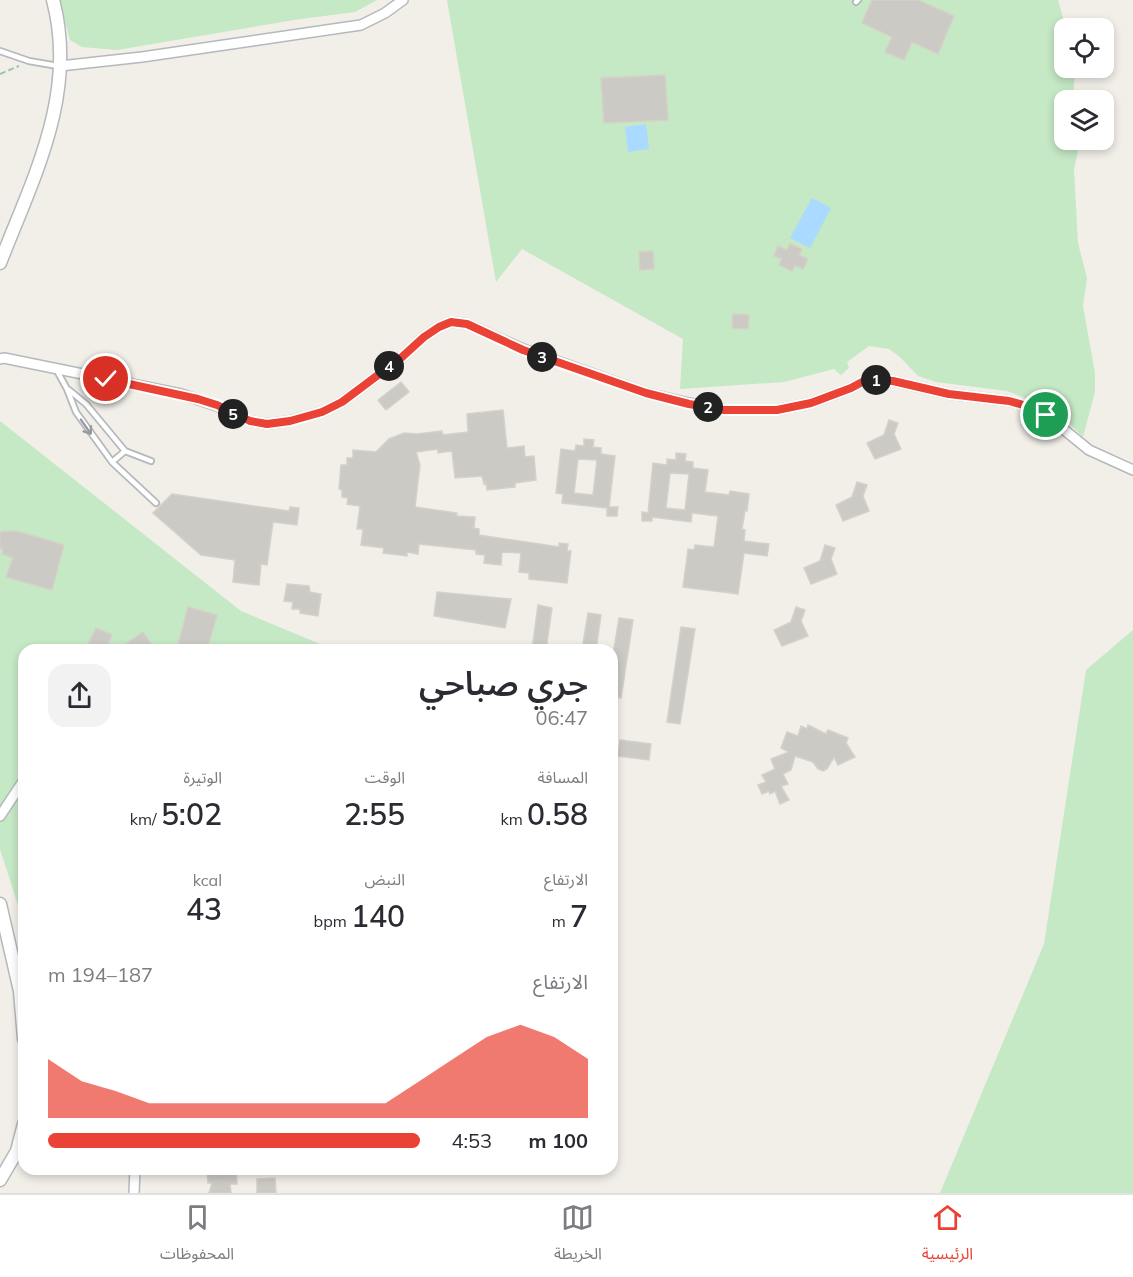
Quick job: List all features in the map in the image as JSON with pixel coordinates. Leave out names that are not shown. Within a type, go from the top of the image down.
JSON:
[{"type":"street","points":[[0,263],[46,147],[53,122],[60,66],[60,36],[53,0]]},
{"type":"street","points":[[60,66],[142,57],[361,25],[385,13],[403,0]]},
{"type":"street","points":[[1,358],[198,399],[217,405],[250,421],[267,424],[290,421],[322,412],[342,402],[402,357],[424,337],[451,322],[467,324],[523,350],[646,393],[724,410],[777,410],[811,403],[864,381],[875,380],[893,381],[957,395],[1009,401],[1046,415],[1089,450],[1133,470]]},
{"type":"street","points":[[0,816],[18,789]]},
{"type":"street","points":[[0,904],[18,963]]},
{"type":"street","points":[[0,1180],[18,1146]]},
{"type":"street","points":[[134,1193],[135,1175]]},
{"type":"lane","points":[[0,51],[29,62],[60,66]]},
{"type":"lane","points":[[56,369],[68,389],[76,412],[112,462],[156,503]]},
{"type":"lane","points":[[68,389],[86,404],[125,451],[151,461]]},
{"type":"lane","points":[[112,462],[125,451]]},
{"type":"path","points":[[0,74],[29,62]]},
{"type":"green space","points":[[59,0],[377,0],[355,12],[117,50],[82,47],[70,40]]},
{"type":"green space","points":[[447,0],[1058,0],[1063,18],[1054,18],[1054,78],[1074,78],[1074,90],[1054,90],[1054,150],[1078,150],[1074,170],[1078,243],[1087,278],[1083,306],[1095,373],[1095,392],[1083,437],[1054,409],[1007,391],[936,382],[918,376],[889,349],[869,346],[847,362],[849,368],[841,375],[834,369],[784,382],[680,389],[683,339],[522,249],[496,282]]},
{"type":"green space","points":[[0,421],[241,611],[320,644],[18,644],[18,905],[0,849]]},
{"type":"green space","points":[[1133,630],[1133,1193],[940,1193],[1044,944],[1086,670]]},
{"type":"water","points":[[646,124],[649,149],[628,152],[625,127]]},
{"type":"water","points":[[812,198],[831,208],[810,248],[790,238]]},
{"type":"building","points":[[872,0],[918,0],[954,16],[938,54],[912,42],[904,60],[885,52],[892,37],[862,23]]},
{"type":"building","points":[[665,75],[668,120],[604,123],[601,78]]},
{"type":"building","points":[[790,244],[802,249],[799,255],[808,259],[803,269],[795,265],[792,271],[779,265],[782,259],[774,256],[778,246],[787,250]]},
{"type":"building","points":[[653,251],[654,269],[640,270],[639,252]]},
{"type":"building","points":[[733,314],[749,315],[748,329],[732,328]]},
{"type":"building","points":[[401,382],[409,392],[386,410],[378,400]]},
{"type":"building","points":[[503,410],[507,448],[524,446],[525,457],[534,456],[536,480],[515,483],[515,487],[487,490],[482,476],[455,478],[452,451],[438,453],[438,449],[416,452],[420,465],[415,507],[457,513],[456,516],[475,517],[474,528],[479,529],[479,535],[559,547],[559,543],[568,544],[567,551],[571,551],[567,583],[529,579],[529,573],[519,572],[521,553],[502,552],[501,565],[484,563],[485,555],[476,554],[476,550],[419,544],[418,554],[407,552],[407,556],[383,553],[384,548],[361,545],[363,529],[357,529],[360,506],[347,504],[348,498],[342,497],[342,490],[339,489],[341,465],[347,465],[347,458],[353,458],[353,450],[376,452],[389,439],[404,433],[442,431],[443,435],[468,432],[467,414]]},
{"type":"building","points":[[889,420],[898,423],[894,434],[901,449],[875,459],[867,443],[884,435]]},
{"type":"building","points":[[584,439],[594,440],[593,447],[601,448],[601,454],[615,456],[609,507],[618,507],[617,516],[607,516],[607,508],[562,503],[563,494],[556,493],[561,449],[575,451],[576,445],[584,446]],"holes":[[[578,459],[597,460],[593,495],[574,493]]]},
{"type":"building","points":[[676,453],[686,454],[685,461],[693,462],[693,468],[708,470],[705,492],[729,495],[730,491],[749,494],[742,529],[745,530],[744,541],[769,544],[767,556],[744,553],[738,594],[683,587],[688,549],[694,550],[695,545],[714,547],[718,516],[692,513],[691,522],[652,517],[652,521],[642,521],[642,512],[648,513],[653,463],[667,465],[667,459],[676,460]],"holes":[[[670,473],[689,474],[685,510],[666,508]]]},
{"type":"building","points":[[857,482],[867,485],[863,496],[869,511],[843,521],[836,505],[852,497]]},
{"type":"building","points":[[172,494],[289,511],[290,507],[299,508],[297,525],[273,522],[267,565],[261,564],[259,585],[233,582],[235,560],[201,555],[153,513]]},
{"type":"building","points":[[17,531],[64,545],[52,590],[6,577],[13,558],[2,554],[0,532]]},
{"type":"building","points":[[825,545],[835,548],[831,559],[837,574],[811,584],[804,568],[820,561]]},
{"type":"building","points":[[287,584],[309,586],[310,592],[321,594],[318,616],[300,613],[300,609],[292,609],[293,602],[284,601]]},
{"type":"building","points":[[437,592],[511,599],[505,628],[434,616]]},
{"type":"building","points":[[538,605],[552,608],[547,644],[533,644]]},
{"type":"building","points":[[188,607],[217,615],[209,644],[178,644]]},
{"type":"building","points":[[796,607],[805,610],[801,621],[808,636],[782,646],[774,630],[791,622]]},
{"type":"building","points":[[588,613],[601,615],[597,644],[583,644]]},
{"type":"building","points":[[619,618],[633,620],[621,698],[618,697],[618,644],[615,644]]},
{"type":"building","points":[[681,627],[695,629],[680,724],[667,722]]},
{"type":"building","points":[[96,628],[112,635],[108,644],[88,644]]},
{"type":"building","points":[[143,632],[151,644],[126,644]]},
{"type":"building","points":[[808,725],[826,734],[828,730],[848,738],[846,743],[855,757],[838,765],[834,757],[827,769],[823,771],[818,769],[813,762],[795,756],[791,770],[783,774],[788,784],[781,786],[789,800],[780,804],[775,791],[762,794],[758,785],[766,782],[762,775],[775,769],[771,759],[789,752],[781,748],[787,732],[798,736],[801,726],[807,729]]},
{"type":"building","points":[[620,740],[651,744],[649,760],[618,756]]},
{"type":"building","points":[[207,1175],[236,1175],[237,1184],[230,1184],[231,1193],[209,1193],[212,1183],[208,1183]]},
{"type":"building","points":[[275,1178],[276,1193],[257,1193],[257,1179]]},
{"type":"route","points":[[106,379],[198,399],[217,405],[250,421],[267,424],[290,421],[322,412],[342,402],[402,357],[424,337],[451,322],[467,324],[523,350],[646,393],[724,410],[777,410],[811,403],[864,381],[875,380],[893,381],[973,398],[1009,401],[1046,415]]}]
